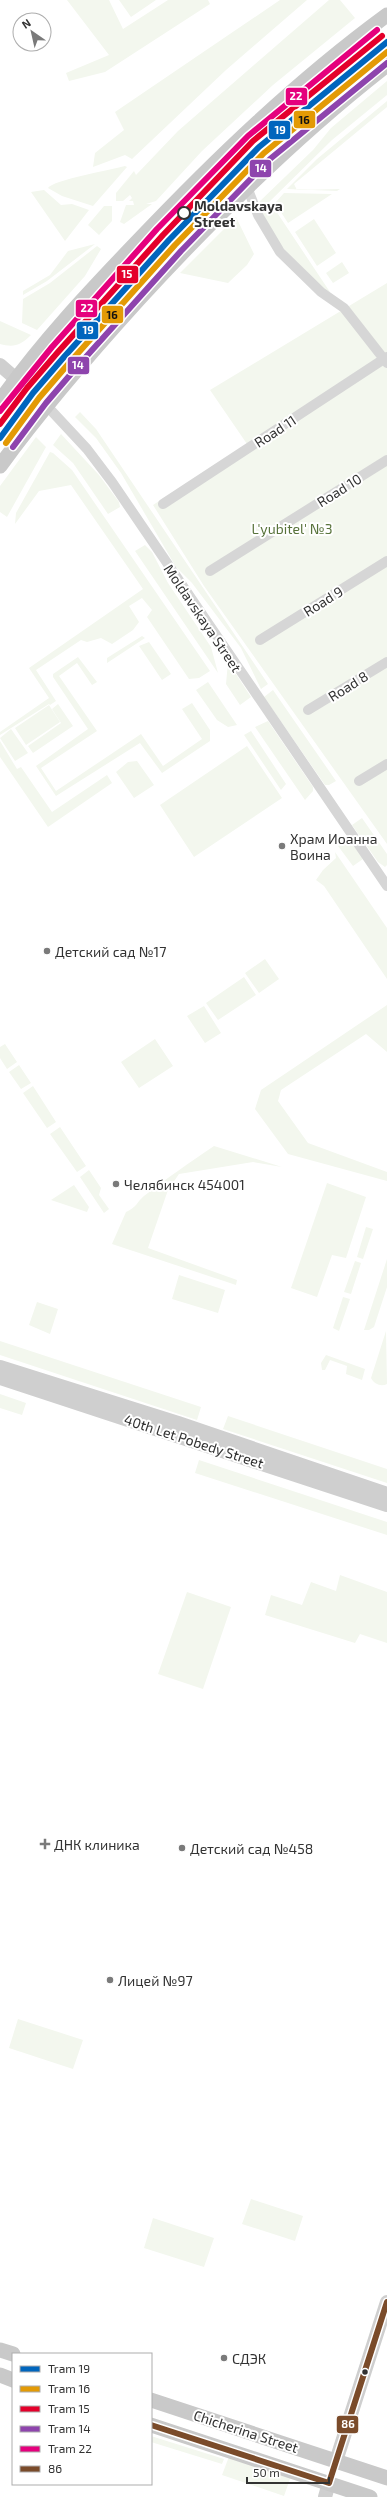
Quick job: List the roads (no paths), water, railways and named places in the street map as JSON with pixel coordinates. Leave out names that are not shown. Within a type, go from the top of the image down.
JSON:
[{"type":"main road","points":[[0,401],[16,378],[107,273],[222,155],[293,90],[387,15]]},
{"type":"main road","points":[[0,466],[46,405],[156,280],[247,187],[310,128],[387,65]]},
{"type":"main road","points":[[0,2350],[12,2354]]},
{"type":"main road","points":[[0,2375],[12,2380]]},
{"type":"main road","name":"Chicherina Street","points":[[152,2400],[387,2478]]},
{"type":"main road","name":"Chicherina Street","points":[[152,2425],[327,2490],[370,2497]]},
{"type":"main road","points":[[327,2490],[336,2461]]},
{"type":"street","points":[[247,187],[258,215],[280,252],[321,292],[344,308],[386,360]]},
{"type":"street","name":"Road 11","points":[[163,504],[386,360]]},
{"type":"street","name":"Moldavskaya Street","points":[[0,365],[46,405],[87,449],[112,482],[387,886]]},
{"type":"street","name":"Road 10","points":[[210,571],[387,460]]},
{"type":"street","name":"Road 9","points":[[260,640],[387,561]]},
{"type":"street","name":"Road 8","points":[[308,710],[387,662]]},
{"type":"street","points":[[359,781],[387,764]]},
{"type":"street","name":"40th Let Pobedy Street","points":[[0,1367],[387,1505]]},
{"type":"street","name":"40th Let Pobedy Street","points":[[0,1378],[176,1429]]},
{"type":"street","name":"40th Let Pobedy Street","points":[[202,1438],[387,1494]]},
{"type":"street","points":[[336,2461],[387,2302]]},
{"type":"tram line","name":"22","points":[[0,411],[52,347],[157,229],[248,136],[377,30]]},
{"type":"tram line","name":"15","points":[[0,424],[27,388],[58,352],[163,235],[253,141],[382,36]]},
{"type":"tram line","name":"19","points":[[0,438],[33,393],[64,357],[169,240],[259,147],[387,42]]},
{"type":"tram line","name":"16","points":[[6,443],[39,398],[70,362],[175,245],[264,153],[387,52]]},
{"type":"tram line","name":"14","points":[[13,447],[46,403],[76,368],[181,251],[270,159],[387,63]]},
{"type":"place","name":"Moldavskaya Street","points":[[184,213]]},
{"type":"place","name":"Храм Иоанна Воина","points":[[282,846]]},
{"type":"place","name":"Детский сад №17","points":[[47,951]]},
{"type":"place","name":"Челябинск 454001","points":[[116,1184]]},
{"type":"place","name":"ДНК клиника","points":[[45,1844]]},
{"type":"place","name":"Детский сад №458","points":[[182,1848]]},
{"type":"place","name":"Лицей №97","points":[[110,1980]]},
{"type":"place","name":"СДЭК","points":[[224,2358]]},
{"type":"park label","name":"L'yubitel' №3","points":[[292,528]]}]
